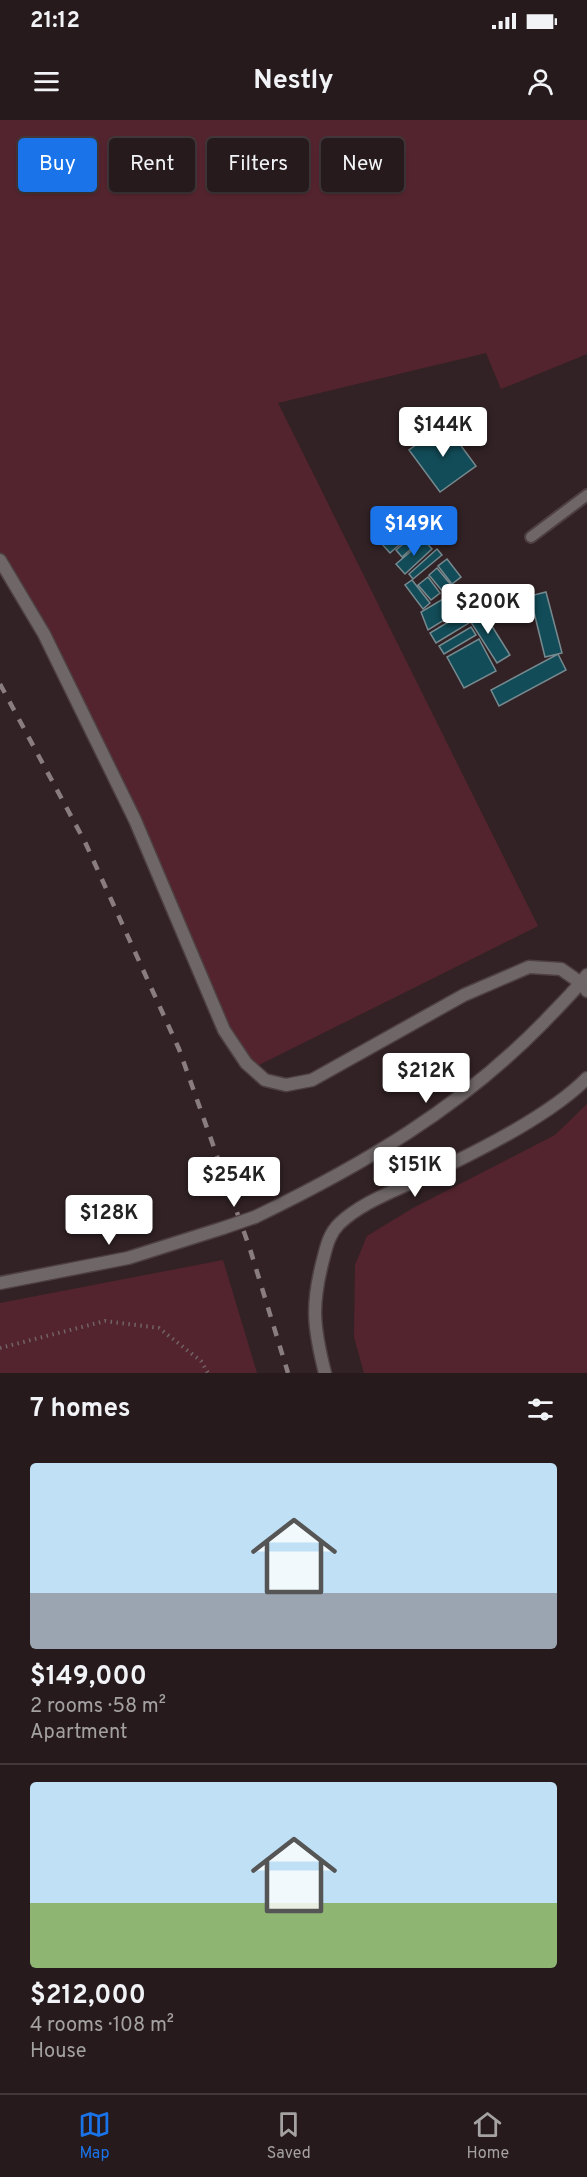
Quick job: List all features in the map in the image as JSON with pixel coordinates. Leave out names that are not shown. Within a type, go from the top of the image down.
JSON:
[{"type":"street","points":[[0,560],[44,634],[135,820],[224,1030],[246,1063],[265,1080],[286,1085],[312,1080],[464,995],[529,967],[561,969],[585,983],[505,1062],[445,1110],[338,1175],[255,1217],[223,1228],[128,1258],[0,1283]]},
{"type":"street","points":[[326,1373],[315,1334],[315,1289],[329,1238],[338,1224],[363,1206],[444,1168],[564,1100],[587,1078]]},
{"type":"lane","points":[[531,537],[587,495]]},
{"type":"path","points":[[0,1348],[105,1321],[159,1328],[201,1361],[208,1373]]},
{"type":"shaded area","points":[[0,120],[587,120],[587,354],[501,389],[486,353],[278,403],[538,926],[245,1072],[26,600],[0,560]]},
{"type":"shaded area","points":[[587,1104],[587,1373],[364,1373],[354,1337],[355,1265],[367,1236],[413,1208],[555,1135]]},
{"type":"shaded area","points":[[223,1260],[257,1373],[0,1373],[0,1303]]},
{"type":"building","points":[[445,424],[476,466],[440,492],[409,450]]},
{"type":"building","points":[[417,512],[425,522],[390,553],[382,544]]},
{"type":"building","points":[[417,532],[422,539],[402,557],[396,550]]},
{"type":"building","points":[[424,540],[432,549],[405,574],[396,564]]},
{"type":"building","points":[[437,549],[442,555],[413,579],[409,574]]},
{"type":"building","points":[[447,559],[461,577],[452,584],[438,566]]},
{"type":"building","points":[[437,568],[451,585],[443,592],[429,575]]},
{"type":"building","points":[[428,577],[440,593],[431,600],[418,585]]},
{"type":"building","points":[[412,580],[430,603],[423,609],[405,585]]},
{"type":"building","points":[[546,592],[562,653],[545,657],[530,596]]},
{"type":"building","points":[[443,599],[447,605],[455,599],[462,609],[428,630],[421,612]]},
{"type":"building","points":[[480,607],[510,655],[497,663],[467,616]]},
{"type":"building","points":[[463,613],[469,623],[436,643],[430,633]]},
{"type":"building","points":[[471,627],[476,635],[444,654],[439,646]]},
{"type":"building","points":[[479,639],[496,671],[464,688],[447,657]]},
{"type":"building","points":[[558,654],[566,670],[499,706],[491,690]]},
{"type":"railway","points":[[0,684],[85,842],[179,1049],[250,1249],[288,1373]]}]
